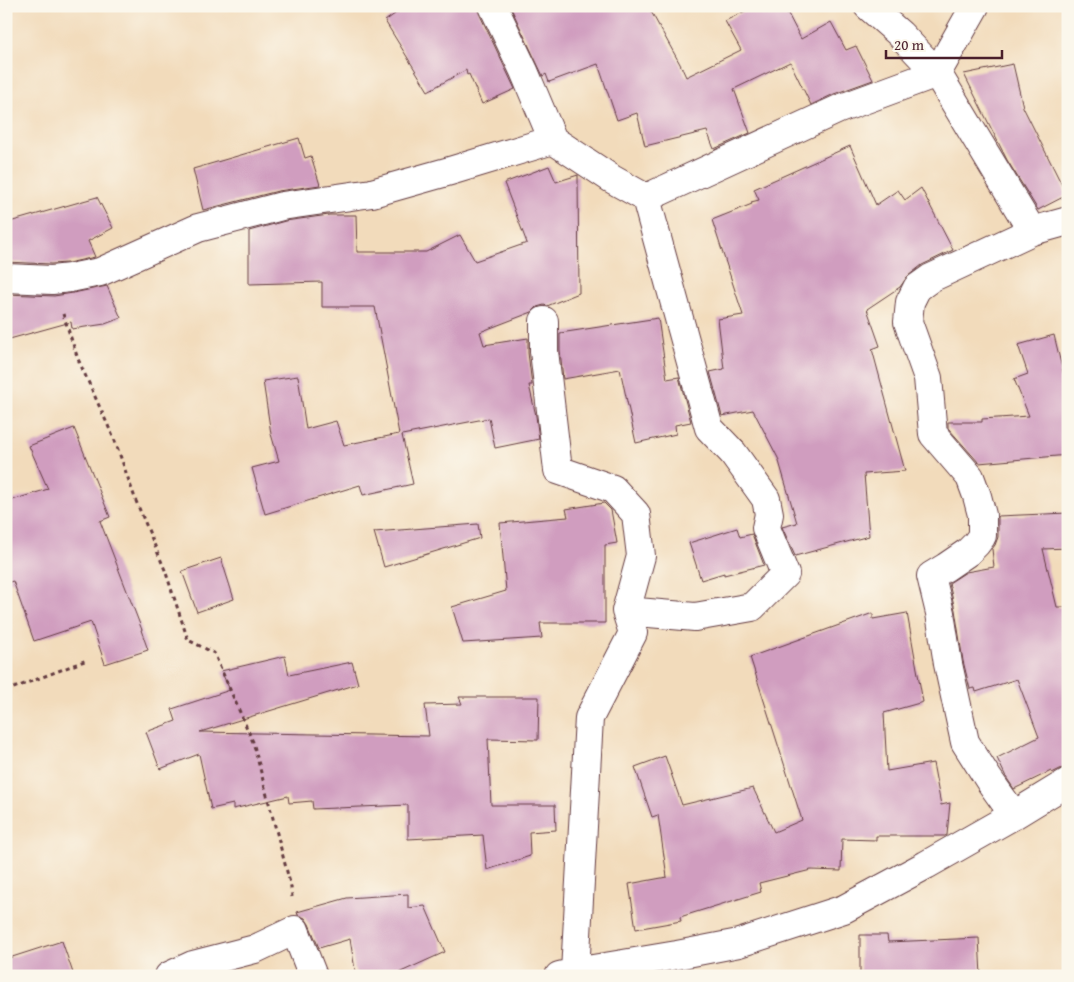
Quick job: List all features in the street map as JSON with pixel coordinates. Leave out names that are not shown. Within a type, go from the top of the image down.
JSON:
[{"type":"street","points":[[493,6],[524,71],[552,140],[612,179],[646,198],[709,428],[733,453],[766,499],[769,514],[766,528],[786,574],[752,607],[695,617],[626,611]]},
{"type":"street","points":[[868,6],[900,34],[936,73],[1032,232]]},
{"type":"street","points":[[646,198],[840,109],[936,73],[975,6]]},
{"type":"street","points":[[6,278],[52,280],[100,272],[198,228],[282,206],[372,193],[450,172],[552,140]]},
{"type":"street","points":[[1014,815],[965,742],[948,664],[932,576],[968,552],[979,540],[982,536],[982,515],[970,477],[933,434],[928,378],[908,322],[910,302],[917,288],[931,278],[1032,232],[1068,221]]},
{"type":"street","points":[[544,321],[544,351],[558,470],[613,489],[636,514],[641,556],[626,611],[633,633],[589,718],[570,974],[738,943],[844,909],[926,866],[1068,782]]},
{"type":"street","points":[[169,976],[193,965],[256,949],[295,930],[313,976]]},
{"type":"path","points":[[52,280],[78,359],[114,441],[136,501],[165,570],[188,640],[214,653],[253,742],[291,887],[295,930]]},
{"type":"path","points":[[6,691],[87,660]]},
{"type":"building","points":[[406,6],[478,6],[479,13],[515,89],[482,104],[466,70],[428,91],[385,21]]},
{"type":"building","points":[[510,6],[648,6],[686,77],[741,50],[725,21],[755,6],[784,6],[801,39],[831,22],[846,50],[856,46],[873,80],[834,94],[811,105],[790,62],[734,89],[750,133],[714,149],[707,131],[645,146],[637,113],[617,120],[598,64],[549,82],[546,74],[543,76]]},
{"type":"building","points":[[1013,64],[1023,107],[1067,195],[1038,210],[1007,160],[964,74]]},
{"type":"building","points":[[299,138],[305,158],[311,156],[320,185],[278,191],[203,210],[193,169]]},
{"type":"building","points":[[850,146],[876,205],[898,190],[905,200],[921,188],[953,250],[922,265],[908,276],[900,287],[867,309],[880,346],[872,349],[905,471],[864,474],[869,536],[795,556],[782,527],[797,523],[778,458],[753,410],[722,416],[710,372],[724,369],[718,319],[743,315],[712,220],[759,200],[754,189]]},
{"type":"building","points":[[549,166],[556,182],[578,175],[579,293],[547,306],[537,307],[532,312],[480,332],[484,345],[528,338],[532,385],[529,385],[539,439],[495,448],[489,418],[402,435],[413,484],[363,495],[360,485],[265,514],[252,468],[279,461],[271,434],[263,381],[298,376],[306,429],[336,421],[344,445],[399,434],[375,307],[322,307],[322,282],[249,284],[249,231],[285,221],[329,215],[356,215],[357,252],[426,252],[460,235],[475,261],[527,243],[504,183]]},
{"type":"building","points":[[97,197],[113,228],[88,241],[95,257],[68,263],[51,264],[6,262],[6,223]]},
{"type":"building","points":[[107,286],[121,318],[105,324],[72,329],[71,322],[6,340],[6,294],[54,296]]},
{"type":"building","points":[[658,318],[667,379],[679,377],[691,422],[675,425],[676,434],[636,443],[620,369],[563,379],[560,333]]},
{"type":"building","points":[[1054,335],[1068,393],[1068,455],[979,463],[948,428],[948,422],[982,422],[982,419],[1029,416],[1014,379],[1028,374],[1018,345]]},
{"type":"building","points":[[74,428],[110,517],[100,521],[148,650],[105,664],[91,622],[34,641],[13,581],[6,583],[6,502],[48,489],[29,446]]},
{"type":"building","points":[[604,503],[611,510],[617,543],[605,545],[605,623],[540,623],[542,638],[463,643],[452,607],[506,591],[500,523],[568,517],[566,509]]},
{"type":"building","points":[[1068,513],[1068,548],[1043,549],[1057,607],[1068,607],[1068,766],[1052,773],[1051,771],[1014,789],[997,758],[1039,737],[1017,679],[976,692],[975,688],[970,689],[949,583],[966,572],[994,567],[992,549],[998,537],[998,516]]},
{"type":"building","points":[[478,524],[480,538],[384,567],[374,532]]},
{"type":"building","points":[[737,528],[740,537],[752,534],[764,565],[701,580],[689,543]]},
{"type":"building","points":[[221,558],[234,599],[197,612],[182,571]]},
{"type":"building","points":[[873,613],[873,619],[907,613],[923,702],[884,713],[887,771],[933,763],[941,805],[950,803],[947,835],[876,836],[876,840],[842,839],[841,871],[811,870],[759,883],[761,892],[680,917],[681,921],[636,929],[629,884],[667,877],[658,815],[652,817],[635,767],[665,756],[682,805],[753,788],[774,832],[802,820],[750,657]]},
{"type":"building","points":[[285,656],[289,675],[352,662],[358,684],[200,732],[429,736],[425,705],[462,704],[459,697],[539,697],[538,740],[488,739],[491,805],[555,805],[556,830],[529,832],[530,856],[487,870],[483,835],[408,839],[408,805],[313,809],[312,801],[289,803],[288,796],[233,809],[233,804],[211,809],[199,754],[160,769],[146,732],[176,721],[172,709],[230,690],[221,671]]},
{"type":"building","points":[[408,894],[408,908],[425,906],[445,952],[392,976],[356,976],[350,939],[319,948],[309,924],[297,912],[347,898]]},
{"type":"building","points":[[860,935],[887,935],[888,942],[979,938],[981,976],[860,976]]},
{"type":"building","points":[[62,941],[74,976],[6,976],[6,959]]}]
